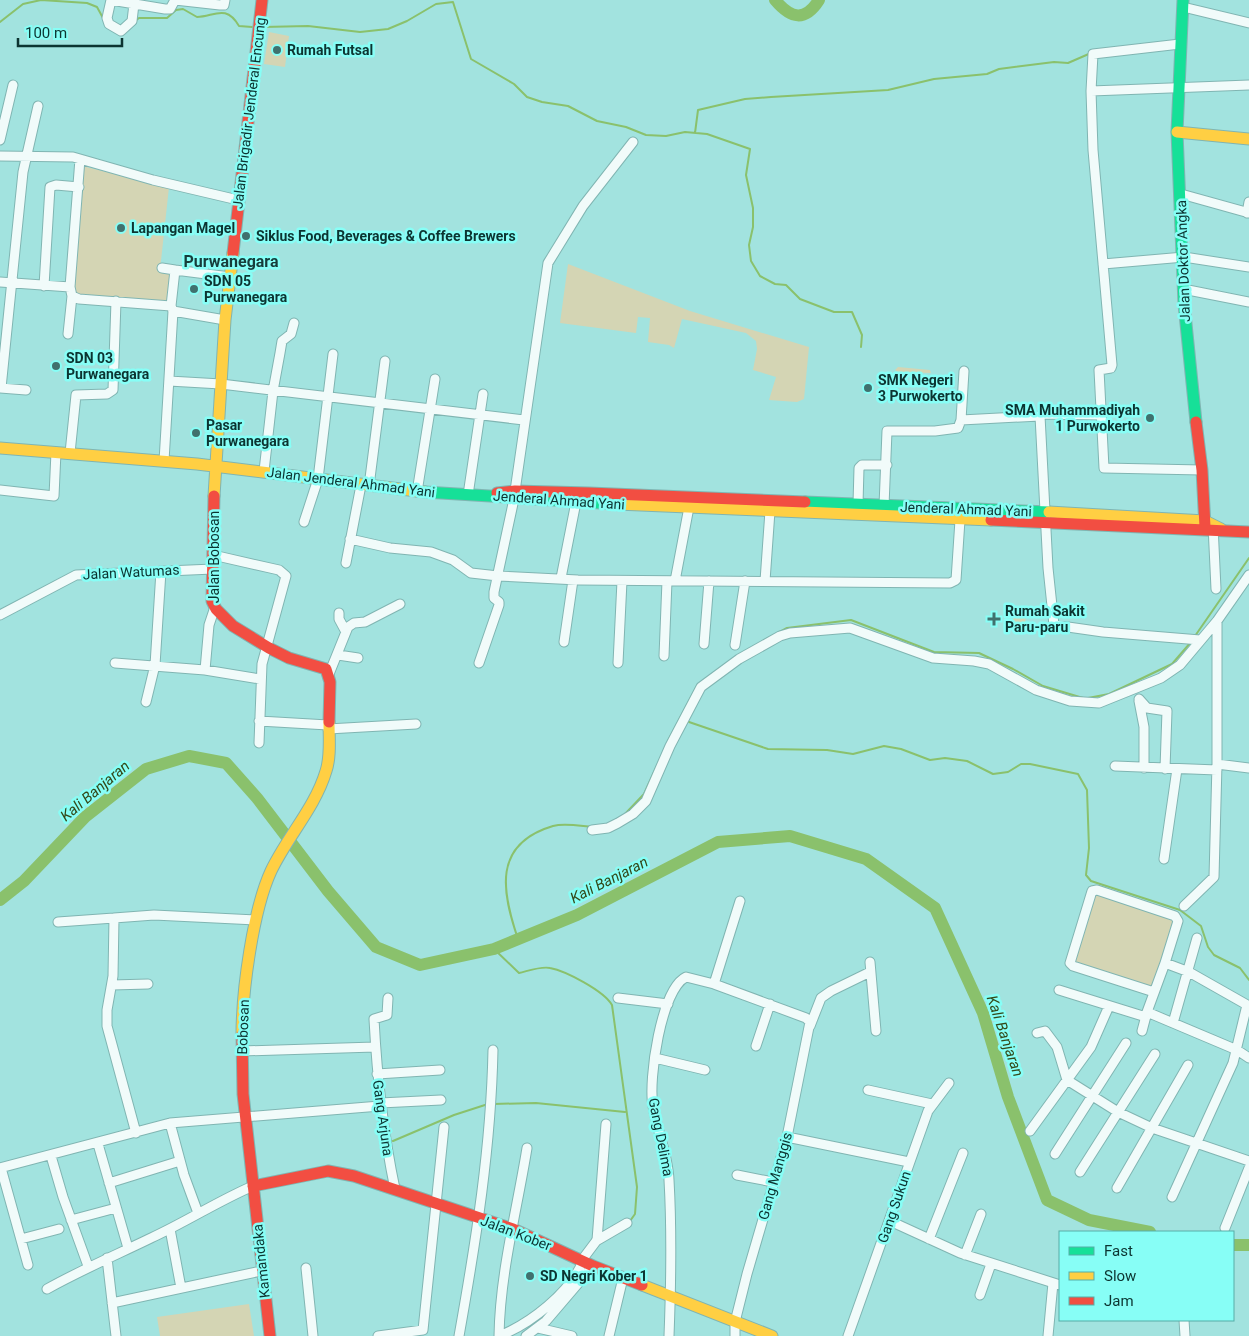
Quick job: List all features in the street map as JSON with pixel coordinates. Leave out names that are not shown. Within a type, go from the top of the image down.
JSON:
[{"type":"street","points":[[132,2],[132,21],[121,30],[109,24],[107,18],[111,0],[132,2],[170,9],[175,0],[224,5],[225,0]]},
{"type":"street","name":"Jalan Brigadir Jenderal Encung","points":[[216,466],[225,320],[262,0]]},
{"type":"street","points":[[1183,4],[1249,23]]},
{"type":"street","name":"Jalan Doktor Angka","points":[[1183,4],[1177,132],[1184,257],[1183,289],[1189,368],[1202,470],[1212,527]]},
{"type":"street","points":[[1180,44],[1093,54],[1091,91],[1093,150],[1112,367],[1099,370],[1101,415],[1104,469],[1202,470]]},
{"type":"street","points":[[0,140],[13,85]]},
{"type":"street","points":[[1091,91],[1249,85]]},
{"type":"street","points":[[26,390],[0,388],[25,156],[38,106]]},
{"type":"street","points":[[1177,132],[1249,139]]},
{"type":"street","points":[[479,663],[499,605],[499,602],[493,596],[514,495],[548,263],[583,206],[632,142]]},
{"type":"street","points":[[0,156],[80,158],[153,180],[238,200]]},
{"type":"street","points":[[68,334],[80,158]]},
{"type":"street","points":[[44,286],[50,188],[56,185],[79,187]]},
{"type":"street","points":[[1180,194],[1248,213],[1249,202]]},
{"type":"street","points":[[1103,264],[1184,257],[1249,267]]},
{"type":"street","points":[[162,268],[230,277]]},
{"type":"street","points":[[164,461],[175,270]]},
{"type":"street","points":[[0,282],[44,286],[71,291],[79,299],[116,301],[172,308],[225,320]]},
{"type":"street","points":[[1183,289],[1249,302]]},
{"type":"street","points":[[70,453],[76,395],[107,394],[113,390],[116,301]]},
{"type":"street","points":[[264,471],[272,391],[282,341],[291,334],[294,323]]},
{"type":"street","points":[[304,522],[318,479],[333,354]]},
{"type":"street","points":[[346,563],[350,539],[365,486],[381,402],[385,361]]},
{"type":"street","points":[[884,506],[887,431],[935,431],[958,428],[961,420],[964,371]]},
{"type":"street","points":[[417,492],[435,379]]},
{"type":"street","points":[[169,381],[222,384],[524,420]]},
{"type":"street","points":[[468,495],[478,414],[483,394]]},
{"type":"street","points":[[961,420],[1040,416],[1042,414],[1101,415]]},
{"type":"street","points":[[1040,416],[1054,625],[1103,632],[1194,639]]},
{"type":"street","name":"Jalan Jenderal Ahmad Yani","points":[[0,448],[216,466],[417,492],[486,496]]},
{"type":"street","points":[[0,490],[54,496],[56,452]]},
{"type":"street","points":[[858,504],[859,468],[862,465],[887,465]]},
{"type":"street","name":"Jalan Bobosan","points":[[216,466],[212,595],[214,610],[246,634],[290,659],[324,668],[329,674]]},
{"type":"street","name":"Jenderal Ahmad Yani","points":[[514,495],[576,502],[770,511],[843,509],[858,504],[940,513],[960,520],[1046,517]]},
{"type":"street","name":"Jenderal Ahmad Yani","points":[[486,496],[514,495],[1046,517],[1212,527],[1249,532]]},
{"type":"street","points":[[561,578],[576,502]]},
{"type":"street","points":[[664,656],[671,581],[689,508]]},
{"type":"street","points":[[766,581],[770,511]]},
{"type":"street","points":[[350,539],[390,548],[431,552],[453,560],[471,572],[498,576],[622,581],[954,583],[960,520]]},
{"type":"street","points":[[1212,527],[1216,589]]},
{"type":"street","points":[[213,555],[284,573],[285,583],[262,664],[259,743]]},
{"type":"street","name":"Jalan Watumas","points":[[0,615],[76,575],[213,568]]},
{"type":"street","points":[[146,702],[155,665],[161,571]]},
{"type":"street","points":[[592,830],[608,828],[618,823],[633,814],[646,801],[689,708],[701,688],[708,681],[762,645],[790,633],[841,628],[869,634],[917,654],[933,658],[989,664],[1036,690],[1070,701],[1099,703],[1136,689],[1170,673],[1190,655],[1194,639],[1217,621],[1249,575]]},
{"type":"street","points":[[564,642],[573,580]]},
{"type":"street","points":[[618,663],[622,581]]},
{"type":"street","points":[[704,644],[708,581]]},
{"type":"street","points":[[736,645],[745,581]]},
{"type":"street","points":[[328,727],[329,674],[338,656],[348,627],[354,623],[365,622],[400,604]]},
{"type":"street","points":[[205,670],[209,626],[214,610]]},
{"type":"street","points":[[339,613],[339,619],[346,632]]},
{"type":"street","points":[[1184,906],[1214,877],[1217,767],[1217,621]]},
{"type":"street","points":[[338,656],[358,658]]},
{"type":"street","points":[[115,663],[205,670],[260,679]]},
{"type":"street","points":[[1136,689],[1144,727],[1144,768]]},
{"type":"street","points":[[1139,699],[1147,708],[1167,711],[1165,769]]},
{"type":"street","points":[[259,721],[328,727],[416,724]]},
{"type":"street","name":"Bobosan","points":[[253,1186],[246,1118],[242,1013],[256,920],[271,871],[306,813],[326,772],[329,756],[328,727]]},
{"type":"street","points":[[1115,766],[1165,769],[1249,768]]},
{"type":"street","points":[[1164,859],[1177,769]]},
{"type":"street","points":[[1142,1031],[1178,921],[1175,916],[1097,890],[1092,891],[1070,963],[1073,966],[1154,992]]},
{"type":"street","points":[[714,984],[740,901]]},
{"type":"street","points":[[58,922],[154,915],[256,920]]},
{"type":"street","points":[[114,918],[112,985],[107,1010],[107,1026],[136,1132]]},
{"type":"street","points":[[1173,1023],[1198,938]]},
{"type":"street","points":[[870,962],[876,1031]]},
{"type":"street","points":[[1165,963],[1189,972],[1248,1006],[1237,1050],[1220,1095],[1172,1197]]},
{"type":"street","name":"Gang Manggis","points":[[736,1336],[735,1322],[787,1137],[810,1028],[821,998],[870,972]]},
{"type":"street","name":"Gang Delima","points":[[669,1336],[669,1177],[665,1148],[653,1106],[652,1094],[660,1020],[682,978],[690,977],[806,1018],[810,1028]]},
{"type":"street","points":[[112,985],[148,984]]},
{"type":"street","points":[[1060,990],[1108,1006],[1173,1023],[1237,1050],[1249,1058]]},
{"type":"street","name":"Gang Arjuna","points":[[388,998],[387,1015],[374,1019],[375,1047],[380,1105],[395,1189]]},
{"type":"street","points":[[618,998],[668,1004]]},
{"type":"street","points":[[756,1046],[770,1004]]},
{"type":"street","points":[[1030,1131],[1091,1047],[1108,1006]]},
{"type":"street","points":[[1037,1033],[1045,1032],[1052,1038],[1068,1080],[1118,1112],[1152,1128],[1249,1161]]},
{"type":"street","points":[[1055,1154],[1126,1043]]},
{"type":"street","points":[[242,1051],[375,1047]]},
{"type":"street","points":[[459,1336],[478,1218],[492,1111],[493,1050]]},
{"type":"street","points":[[1080,1172],[1155,1054]]},
{"type":"street","points":[[655,1058],[705,1070]]},
{"type":"street","points":[[1117,1188],[1188,1065]]},
{"type":"street","points":[[377,1074],[440,1070]]},
{"type":"street","name":"Gang Sukun","points":[[848,1336],[890,1221],[909,1162],[932,1104],[948,1083]]},
{"type":"street","points":[[868,1090],[932,1104]]},
{"type":"street","points":[[28,1266],[0,1168],[98,1144],[170,1123],[441,1100]]},
{"type":"street","points":[[170,1123],[198,1213]]},
{"type":"street","points":[[526,1336],[538,1328],[586,1263],[596,1241],[606,1124]]},
{"type":"street","points":[[378,1336],[423,1333],[444,1127]]},
{"type":"street","points":[[787,1137],[909,1162]]},
{"type":"street","points":[[98,1144],[128,1248]]},
{"type":"street","points":[[527,1148],[499,1315],[499,1336],[533,1319],[586,1263]]},
{"type":"street","points":[[929,1239],[963,1153]]},
{"type":"street","points":[[51,1156],[88,1266]]},
{"type":"street","points":[[109,1183],[180,1160]]},
{"type":"street","points":[[1225,1228],[1249,1168]]},
{"type":"street","name":"Jalan Kober","points":[[253,1186],[335,1171],[395,1189],[513,1230],[586,1263],[772,1336]]},
{"type":"street","points":[[737,1175],[773,1182]]},
{"type":"street","points":[[47,1289],[88,1266],[170,1228],[253,1186]]},
{"type":"street","name":"Kamandaka","points":[[253,1186],[260,1271],[270,1336]]},
{"type":"street","points":[[71,1220],[116,1208]]},
{"type":"street","points":[[965,1255],[981,1214]]},
{"type":"street","points":[[890,1221],[965,1255],[1057,1284],[1048,1336]]},
{"type":"street","points":[[596,1241],[627,1223]]},
{"type":"street","points":[[170,1228],[181,1288]]},
{"type":"street","points":[[21,1239],[58,1229]]},
{"type":"street","points":[[107,1258],[116,1336]]},
{"type":"street","points":[[980,1295],[991,1264]]},
{"type":"street","points":[[306,1268],[313,1336]]},
{"type":"street","points":[[112,1303],[260,1271]]},
{"type":"street","points":[[609,1336],[623,1278]]},
{"type":"street","points":[[1184,1321],[1185,1336]]},
{"type":"street","points":[[538,1328],[572,1336]]},
{"type":"green space","name":"Rumah Futsal","points":[[269,32],[289,36],[285,67],[264,64]]},
{"type":"green space","name":"Lapangan Magel","points":[[82,166],[169,187],[160,270],[171,272],[168,305],[107,302],[73,294]]},
{"type":"green space","points":[[568,264],[690,311],[809,347],[804,399],[797,402],[769,400],[776,377],[753,370],[757,349],[756,341],[746,333],[682,319],[674,348],[669,345],[648,342],[650,318],[638,317],[636,333],[560,323]]},
{"type":"green space","points":[[898,367],[930,370],[931,373],[898,372],[895,370]]},
{"type":"green space","points":[[1013,610],[1026,611],[1025,626],[1012,625]]},
{"type":"green space","points":[[1091,885],[1180,913],[1152,995],[1066,967]]},
{"type":"green space","points":[[249,1304],[254,1336],[160,1336],[157,1317]]},
{"type":"waterway","points":[[0,22],[23,4],[41,0],[87,3],[97,7],[103,18]]},
{"type":"waterway","points":[[775,0],[787,11],[798,15],[808,12],[819,0]]},
{"type":"waterway","points":[[263,27],[308,26],[360,32],[388,29],[407,21],[436,4],[453,2],[471,59],[514,84],[527,97],[542,102],[568,106],[597,121],[626,127],[646,135],[666,136],[685,132],[707,134],[750,149],[746,175],[753,208],[753,227],[749,245],[751,261],[760,276],[775,284],[786,285],[800,299],[834,312],[852,312],[862,335],[861,347]]},
{"type":"waterway","points":[[135,21],[139,18],[167,18],[176,10],[183,9],[197,17],[225,13],[234,19],[239,26],[252,27]]},
{"type":"waterway","points":[[695,133],[698,110],[745,99],[888,90],[934,79],[987,74],[999,69],[1054,62],[1068,63],[1091,53]]},
{"type":"waterway","points":[[1195,636],[1249,558]]},
{"type":"waterway","points":[[763,641],[787,628],[851,620],[934,652],[979,653],[1043,686],[1083,698]]},
{"type":"waterway","points":[[1088,698],[1109,694],[1172,664],[1191,642]]},
{"type":"waterway","points":[[668,741],[698,684]]},
{"type":"waterway","points":[[689,722],[768,749],[827,750],[853,754],[884,746],[901,749],[930,760],[945,758],[967,761],[993,774],[1008,772],[1021,764],[1030,764],[1078,774],[1087,790],[1089,848],[1086,875],[1091,881],[1180,910],[1201,926],[1208,947],[1214,955],[1240,968],[1249,980]]},
{"type":"waterway","name":"Kali Banjaran","points":[[0,900],[24,881],[85,817],[146,769],[189,756],[226,763],[257,798],[328,891],[376,947],[420,965],[494,949],[577,915],[718,842],[790,836],[866,859],[935,908],[983,1013],[1008,1097],[1047,1200],[1089,1220],[1145,1231]]},
{"type":"waterway","points":[[625,814],[644,794],[661,757]]},
{"type":"waterway","points":[[518,939],[508,904],[506,887],[511,857],[520,845],[533,834],[553,826],[592,827]]},
{"type":"waterway","points":[[494,949],[519,973],[543,968],[557,970],[575,977],[593,988],[612,1005],[637,1187],[635,1214],[630,1221]]},
{"type":"waterway","points":[[493,1104],[536,1103],[625,1112]]},
{"type":"waterway","points":[[393,1141],[454,1115],[488,1104]]},
{"type":"waterway","name":"Kali Banjaran","points":[[1234,1245],[1249,1245]]},
{"type":"traffic: fast","points":[[1183,0],[1177,132],[1184,304],[1196,422]]},
{"type":"traffic: fast","points":[[425,492],[617,504]]},
{"type":"traffic: fast","points":[[805,502],[1049,512]]},
{"type":"traffic: slow","points":[[1177,132],[1249,139]]},
{"type":"traffic: slow","points":[[214,496],[225,320],[233,253]]},
{"type":"traffic: slow","points":[[0,448],[197,464],[425,492]]},
{"type":"traffic: slow","points":[[617,504],[991,520]]},
{"type":"traffic: slow","points":[[1049,512],[1205,521],[1221,529]]},
{"type":"traffic: slow","points":[[242,1035],[246,974],[259,907],[271,871],[321,785],[329,759],[329,722]]},
{"type":"traffic: slow","points":[[642,1285],[772,1336]]},
{"type":"traffic: jam","points":[[233,253],[262,0]]},
{"type":"traffic: jam","points":[[1196,422],[1202,470],[1205,527]]},
{"type":"traffic: jam","points":[[497,493],[515,491],[589,493],[805,502]]},
{"type":"traffic: jam","points":[[214,496],[212,601],[216,609],[233,626],[269,648],[289,658],[326,669],[330,682],[329,722]]},
{"type":"traffic: jam","points":[[991,520],[1249,532]]},
{"type":"traffic: jam","points":[[242,1035],[243,1094],[270,1336]]},
{"type":"traffic: jam","points":[[253,1186],[328,1171],[354,1176],[513,1229],[593,1266],[642,1285]]},
{"type":"place","name":"Rumah Futsal","points":[[277,50]]},
{"type":"place","name":"Lapangan Magel","points":[[121,228]]},
{"type":"place","name":"Siklus Food, Beverages & Coffee Brewers","points":[[246,236]]},
{"type":"place","name":"SDN 05 Purwanegara","points":[[194,289]]},
{"type":"place","name":"SDN 03 Purwanegara","points":[[56,366]]},
{"type":"place","name":"SMK Negeri 3 Purwokerto","points":[[868,388]]},
{"type":"place","name":"SMA Muhammadiyah 1 Purwokerto","points":[[1150,418]]},
{"type":"place","name":"Pasar Purwanegara","points":[[196,433]]},
{"type":"place","name":"Rumah Sakit Paru-paru","points":[[994,619]]},
{"type":"place","name":"SD Negri Kober 1","points":[[530,1276]]},
{"type":"district","name":"Purwanegara","points":[[231,261]]}]
